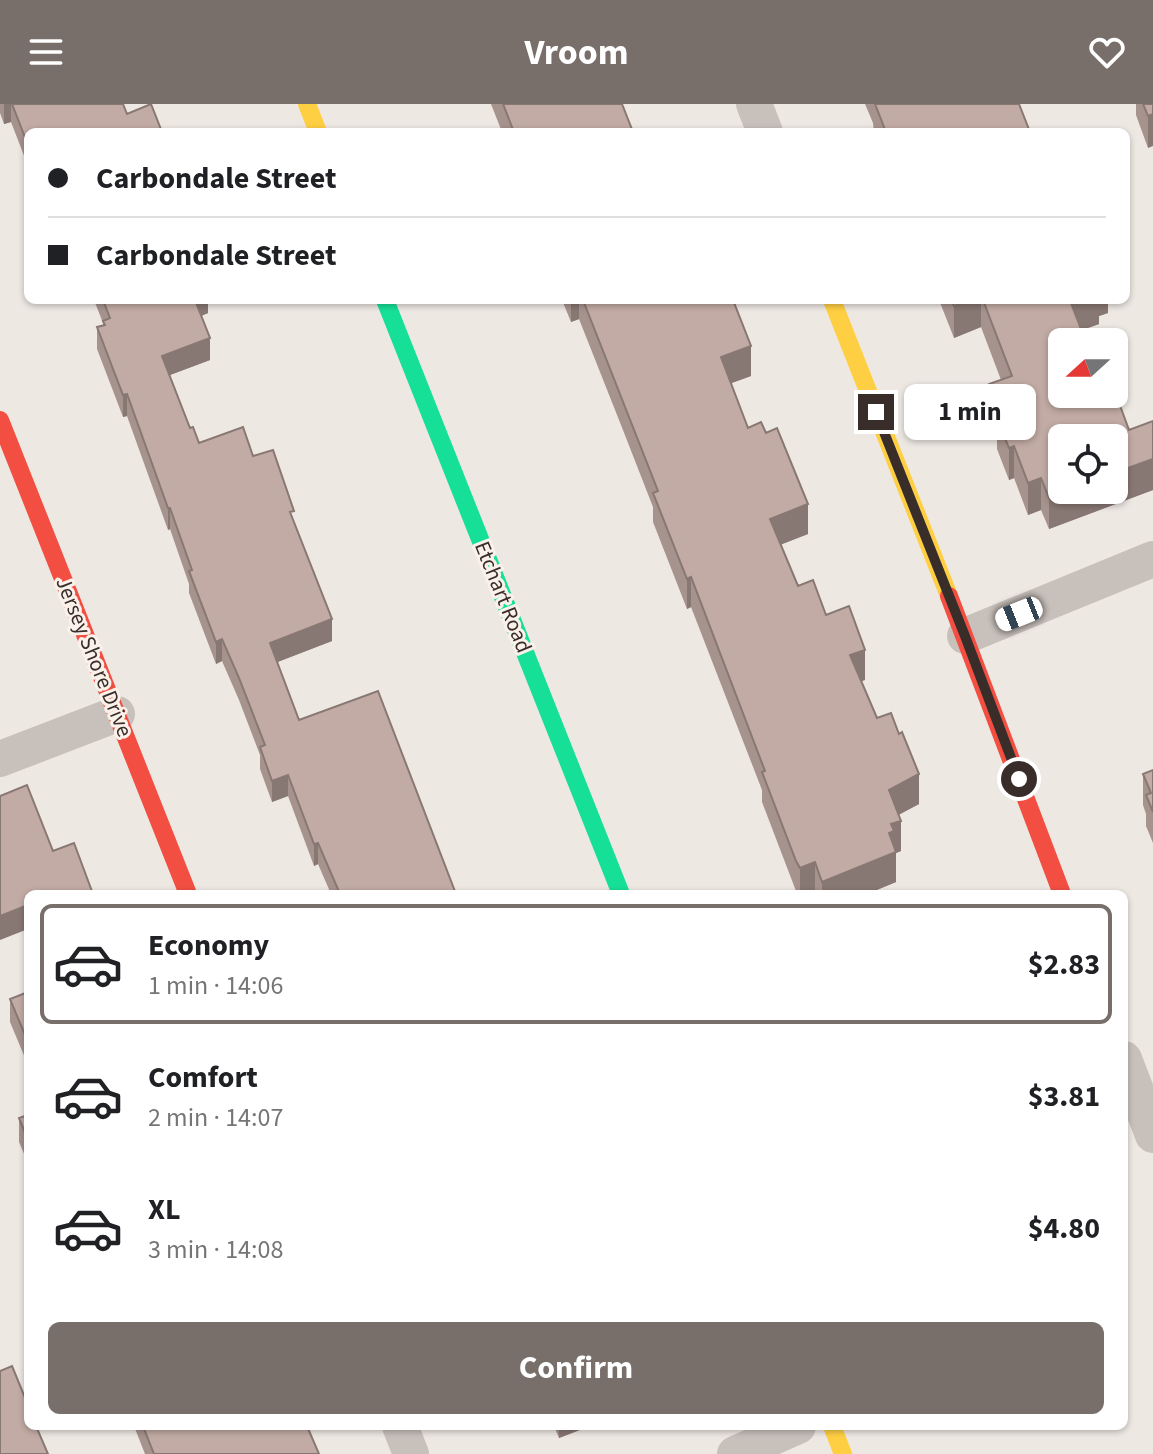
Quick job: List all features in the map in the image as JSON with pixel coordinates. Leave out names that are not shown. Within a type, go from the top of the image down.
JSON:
[{"type":"street","points":[[307,104],[316,128]]},
{"type":"street","points":[[754,104],[763,128]]},
{"type":"street","name":"Etchart Road","points":[[387,304],[619,890]]},
{"type":"street","points":[[834,304],[965,636],[1060,890]]},
{"type":"street","name":"Jersey Shore Drive","points":[[0,420],[186,890]]},
{"type":"street","points":[[965,636],[1153,559]]},
{"type":"street","points":[[0,759],[117,714]]},
{"type":"street","points":[[1128,1069],[1153,1135]]},
{"type":"street","points":[[402,1430],[411,1454]]},
{"type":"street","points":[[735,1454],[789,1430]]},
{"type":"street","points":[[834,1430],[843,1454]]},
{"type":"building","points":[[12,104],[123,104],[127,114],[151,104],[160,128],[24,128],[24,135]]},
{"type":"building","points":[[503,104],[622,104],[631,128],[512,128]]},
{"type":"building","points":[[875,104],[1019,104],[1028,128],[884,128]]},
{"type":"building","points":[[1143,104],[1153,104],[1153,114],[1148,116]]},
{"type":"building","points":[[105,304],[197,304],[210,338],[162,356],[190,428],[193,427],[199,443],[243,427],[253,456],[273,450],[294,511],[290,512],[332,619],[270,643],[299,720],[378,691],[454,890],[338,890],[318,843],[314,844],[288,775],[272,781],[260,747],[265,745],[222,639],[216,642],[127,394],[123,395],[97,327],[105,325],[103,321],[110,318]]},
{"type":"building","points":[[585,304],[735,304],[751,346],[721,357],[748,428],[761,422],[766,433],[777,428],[808,504],[770,519],[798,586],[813,580],[826,615],[849,606],[865,650],[850,655],[877,718],[891,713],[919,774],[889,790],[901,821],[891,824],[894,831],[889,833],[896,852],[822,882],[815,862],[800,868],[691,577],[687,579],[653,493],[658,491]]},
{"type":"building","points":[[985,304],[1071,304],[1081,328],[1048,328],[1048,408],[1121,408],[1127,424],[1048,424],[1048,496],[1041,478],[1028,483],[1014,446],[1009,448],[997,418],[1002,416],[989,384],[1012,376]]},
{"type":"building","points":[[1153,421],[1153,459],[1128,468],[1128,427],[1129,430]]},
{"type":"building","points":[[1153,770],[1153,812],[1146,795],[1151,793],[1143,774]]},
{"type":"building","points":[[27,785],[53,851],[74,843],[92,890],[24,890],[24,907],[0,916],[0,796]]},
{"type":"building","points":[[24,994],[24,1032],[10,999]]},
{"type":"building","points":[[12,1366],[24,1395],[24,1430],[38,1430],[48,1454],[0,1454],[0,1371]]},
{"type":"building","points":[[145,1430],[309,1430],[319,1454],[154,1454]]},
{"type":"traffic: fast","points":[[387,304],[619,890]]},
{"type":"traffic: slow","points":[[307,104],[316,128]]},
{"type":"traffic: slow","points":[[834,304],[949,596]]},
{"type":"traffic: slow","points":[[834,1430],[843,1454]]},
{"type":"traffic: jam","points":[[0,420],[186,890]]},
{"type":"traffic: jam","points":[[949,596],[1060,890]]},
{"type":"route","points":[[876,412],[1019,779]]}]
